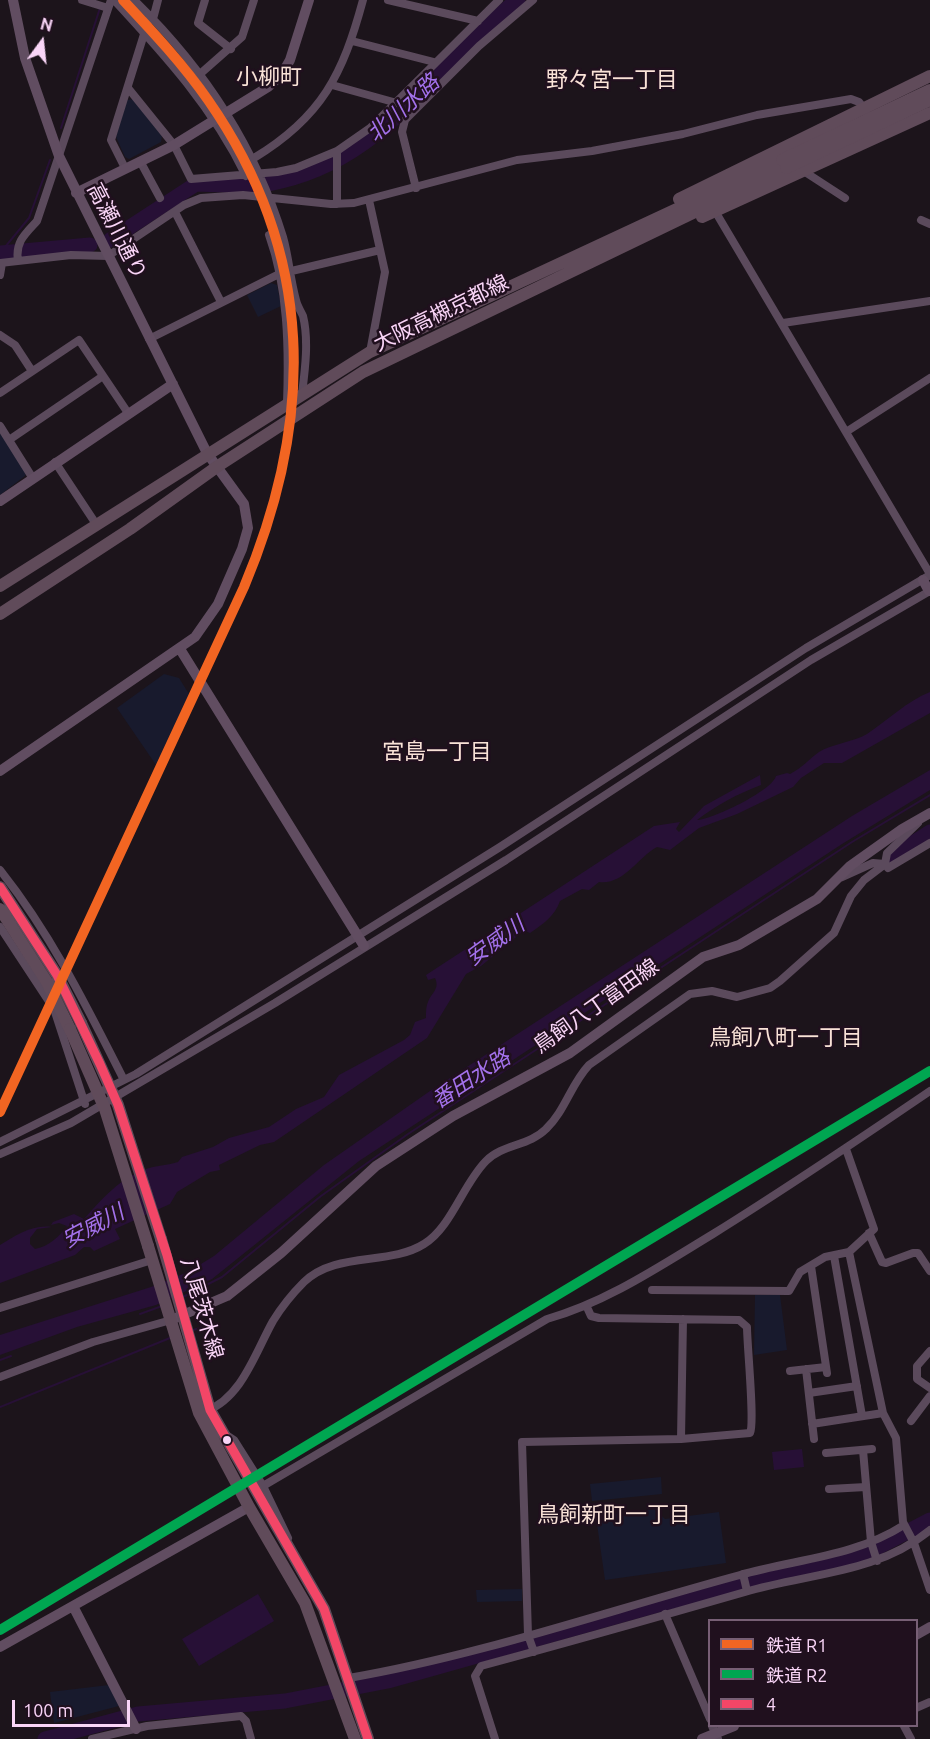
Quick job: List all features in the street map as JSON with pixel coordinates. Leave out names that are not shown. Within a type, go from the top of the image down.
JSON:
[{"type":"main road","points":[[626,230],[695,190],[930,76]]},
{"type":"main road","name":"大阪高槻京都線","points":[[0,614],[130,530],[218,466],[363,372],[631,243],[930,90]]},
{"type":"main road","name":"大阪高槻京都線","points":[[0,586],[370,352],[626,230],[930,100]]},
{"type":"main road","points":[[631,243],[648,242],[930,113]]},
{"type":"main road","name":"八尾茨木線","points":[[0,887],[57,975],[105,1109],[154,1265],[177,1318],[205,1411],[249,1507],[305,1603],[355,1739]]},
{"type":"main road","name":"八尾茨木線","points":[[0,909],[75,1026],[118,1106],[170,1266],[177,1318]]},
{"type":"main road","name":"八尾茨木線","points":[[205,1411],[220,1429],[324,1609],[368,1739]]},
{"type":"street","name":"高瀬川通り","points":[[0,771],[195,637],[208,622],[246,539],[248,528],[244,504],[207,453],[59,156],[28,68],[13,0]]},
{"type":"street","points":[[82,0],[96,4],[110,4],[145,33],[194,90],[216,121],[246,176]]},
{"type":"street","points":[[135,0],[200,74],[228,113],[254,158],[267,198],[275,214],[291,270],[296,302],[303,316],[302,394]]},
{"type":"street","points":[[125,168],[111,140],[145,33],[158,0]]},
{"type":"street","points":[[205,0],[198,23],[231,49]]},
{"type":"street","points":[[200,74],[242,37],[254,0]]},
{"type":"street","points":[[76,193],[174,145],[268,87],[282,74],[297,43],[309,0]]},
{"type":"street","points":[[254,158],[292,131],[332,85],[352,41],[363,0]]},
{"type":"street","points":[[388,0],[478,21]]},
{"type":"street","points":[[128,88],[174,145],[191,179],[259,175],[296,168],[337,154],[370,128],[499,0]]},
{"type":"street","points":[[416,188],[402,132],[405,120],[479,46],[533,0]]},
{"type":"street","points":[[18,256],[20,240],[37,221],[110,4]]},
{"type":"street","points":[[352,41],[434,62]]},
{"type":"street","points":[[332,85],[397,103]]},
{"type":"street","points":[[0,275],[1,263],[18,256],[108,256],[175,212],[201,198],[221,195],[337,204],[369,200],[487,167],[683,134],[757,115],[851,99],[856,99],[863,107],[878,131],[886,133]]},
{"type":"street","points":[[337,154],[337,204]]},
{"type":"street","points":[[140,161],[160,198]]},
{"type":"street","points":[[805,172],[845,198]]},
{"type":"street","points":[[369,200],[385,272],[370,352]]},
{"type":"street","points":[[175,212],[221,302]]},
{"type":"street","points":[[0,1154],[71,1123],[87,1111],[275,1003],[506,860],[811,660],[930,591],[928,576],[783,323],[716,212]]},
{"type":"street","points":[[921,220],[930,224]]},
{"type":"street","points":[[269,235],[279,274],[287,338],[287,403]]},
{"type":"street","points":[[149,339],[279,274],[380,250]]},
{"type":"street","points":[[783,323],[930,301]]},
{"type":"street","points":[[0,334],[15,345],[32,371]]},
{"type":"street","points":[[0,393],[80,340],[128,413]]},
{"type":"street","points":[[9,440],[103,376]]},
{"type":"street","points":[[846,432],[930,378]]},
{"type":"street","points":[[0,501],[32,477],[172,384]]},
{"type":"street","points":[[0,426],[32,477]]},
{"type":"street","points":[[55,462],[96,524]]},
{"type":"street","points":[[0,1142],[124,1080],[270,993],[806,648],[928,576]]},
{"type":"street","points":[[180,649],[364,946]]},
{"type":"street","points":[[205,1411],[225,1399],[248,1370],[274,1320],[305,1281],[321,1270],[405,1252],[422,1246],[434,1238],[467,1183],[487,1160],[497,1152],[524,1144],[546,1129],[579,1075],[589,1065],[690,994],[712,991],[737,997],[770,988],[780,981],[834,933],[851,896],[864,880],[885,864],[887,853],[928,814]]},
{"type":"street","name":"鳥飼八丁富田線","points":[[177,1318],[227,1296],[281,1253],[376,1166],[453,1116],[570,1053],[680,971],[703,957],[739,945],[817,899],[850,866],[902,829],[928,814]]},
{"type":"street","points":[[836,880],[873,863],[885,864],[888,868],[930,843]]},
{"type":"street","points":[[0,870],[33,910],[83,997],[124,1080]]},
{"type":"street","points":[[0,927],[54,1010],[87,1111]]},
{"type":"street","points":[[263,1486],[547,1318],[586,1305],[647,1275],[928,1095]]},
{"type":"street","points":[[652,1290],[789,1291],[800,1272],[834,1256],[849,1252],[874,1229],[846,1149]]},
{"type":"street","points":[[869,1233],[882,1262],[886,1263],[918,1253],[930,1271]]},
{"type":"street","points":[[849,1252],[883,1413],[896,1438],[905,1526],[930,1590]]},
{"type":"street","points":[[834,1256],[862,1416]]},
{"type":"street","points":[[0,1308],[154,1265]]},
{"type":"street","points":[[790,1371],[826,1370],[811,1266]]},
{"type":"street","points":[[534,1652],[528,1635],[522,1442],[681,1438],[750,1433],[753,1426],[748,1379],[747,1327],[739,1320],[599,1318],[591,1316],[586,1305]]},
{"type":"street","points":[[0,1377],[93,1342],[177,1318]]},
{"type":"street","points":[[681,1438],[682,1319]]},
{"type":"street","points":[[930,1351],[916,1366],[918,1379],[930,1388]]},
{"type":"street","points":[[806,1369],[814,1439]]},
{"type":"street","points":[[809,1393],[857,1386]]},
{"type":"street","points":[[911,1420],[930,1396]]},
{"type":"street","points":[[812,1424],[883,1413]]},
{"type":"street","points":[[220,1429],[234,1440],[263,1486],[286,1530],[294,1560]]},
{"type":"street","points":[[826,1453],[872,1449]]},
{"type":"street","points":[[862,1450],[871,1542],[878,1561]]},
{"type":"street","points":[[829,1489],[866,1487]]},
{"type":"street","points":[[0,1647],[249,1507]]},
{"type":"street","points":[[350,1681],[419,1666],[743,1574],[838,1554],[905,1526]]},
{"type":"street","points":[[495,1739],[475,1676],[481,1666],[747,1591],[878,1561],[930,1530]]},
{"type":"street","points":[[743,1574],[747,1591]]},
{"type":"street","points":[[73,1606],[136,1730]]},
{"type":"street","points":[[665,1614],[708,1714]]},
{"type":"street","points":[[92,1739],[136,1730],[241,1716],[246,1721],[251,1739]]},
{"type":"street","points":[[702,1739],[716,1733]]},
{"type":"shaded area","points":[[133,99],[162,136],[161,142],[129,159],[125,157],[116,137],[127,100]]},
{"type":"shaded area","points":[[271,283],[277,285],[281,306],[258,317],[247,295]]},
{"type":"shaded area","points":[[0,433],[27,471],[25,476],[0,495]]},
{"type":"shaded area","points":[[164,674],[179,678],[189,694],[156,765],[117,708]]},
{"type":"shaded area","points":[[755,1295],[780,1295],[787,1350],[754,1355]]},
{"type":"shaded area","points":[[661,1477],[662,1494],[592,1501],[590,1484]]},
{"type":"shaded area","points":[[654,1509],[665,1519],[719,1512],[726,1563],[605,1580],[596,1517]]},
{"type":"shaded area","points":[[522,1589],[522,1601],[477,1602],[476,1590]]},
{"type":"shaded area","points":[[109,1685],[119,1706],[54,1723],[50,1692]]},
{"type":"water","name":"安威川","points":[[930,692],[930,713],[842,763],[824,763],[801,778],[793,787],[737,814],[699,828],[670,850],[657,847],[616,879],[599,882],[589,890],[582,889],[560,901],[552,915],[530,933],[525,931],[521,933],[481,966],[466,974],[427,1038],[274,1142],[260,1145],[219,1165],[220,1170],[210,1172],[177,1192],[170,1204],[115,1229],[120,1239],[94,1251],[90,1247],[84,1247],[75,1255],[0,1283],[0,1245],[12,1238],[38,1227],[52,1227],[37,1229],[30,1238],[30,1244],[35,1249],[44,1246],[67,1226],[59,1223],[51,1225],[53,1222],[74,1214],[84,1219],[112,1190],[137,1173],[178,1162],[182,1157],[213,1147],[229,1138],[269,1127],[296,1109],[324,1097],[339,1075],[404,1040],[410,1035],[415,1022],[426,1018],[427,1004],[437,985],[435,978],[428,980],[426,975],[654,826],[680,822],[676,829],[679,832],[704,806],[760,775],[761,785],[727,800],[697,820],[727,810],[753,797],[776,776],[794,772],[824,749],[867,734],[905,706]]},
{"type":"water","name":"番田水路","points":[[930,770],[930,790],[842,844],[359,1161],[212,1279],[156,1305],[77,1327],[0,1355],[0,1335],[151,1287],[188,1272],[214,1256],[324,1165],[430,1091],[852,816]]},
{"type":"water","points":[[802,1449],[804,1467],[774,1470],[772,1452]]},
{"type":"water","points":[[258,1594],[274,1621],[199,1666],[182,1639]]},
{"type":"waterway","name":"北川水路","points":[[268,184],[301,176],[330,164],[356,149],[403,111],[494,20],[518,0]]},
{"type":"waterway","points":[[61,128],[100,8]]},
{"type":"waterway","points":[[0,253],[29,218],[50,160]]},
{"type":"waterway","name":"北川水路","points":[[110,240],[196,184],[253,186]]},
{"type":"waterway","name":"北川水路","points":[[0,253],[90,245]]},
{"type":"waterway","name":"番田水路","points":[[181,1298],[222,1277],[321,1196],[408,1134],[852,842],[930,795]]},
{"type":"waterway","points":[[891,857],[930,832]]},
{"type":"waterway","points":[[140,1314],[162,1306]]},
{"type":"waterway","points":[[193,1330],[213,1324]]},
{"type":"waterway","points":[[0,1407],[170,1338]]},
{"type":"waterway","points":[[0,1360],[11,1356]]},
{"type":"waterway","points":[[45,1739],[138,1714],[285,1701],[388,1681],[658,1605],[867,1553],[930,1520]]},
{"type":"railway","points":[[0,1112],[244,587],[267,524],[284,461],[292,400],[293,338],[286,278],[269,218],[243,158],[208,100],[178,61],[123,0]]},
{"type":"rail line","name":"R1","points":[[0,1112],[244,587],[267,524],[284,461],[292,400],[293,338],[286,278],[269,218],[243,158],[208,100],[178,61],[123,0]]},
{"type":"rail line","name":"R2","points":[[0,1630],[930,1071]]},
{"type":"transit line","name":"4","points":[[0,887],[57,975],[118,1105],[167,1255],[210,1410],[324,1609],[368,1739]]},
{"type":"district","name":"小柳町","points":[[269,77]]},
{"type":"district","name":"野々宮一丁目","points":[[612,80]]},
{"type":"district","name":"宮島一丁目","points":[[437,752]]},
{"type":"district","name":"鳥飼八町一丁目","points":[[786,1038]]},
{"type":"district","name":"鳥飼新町一丁目","points":[[614,1515]]}]
